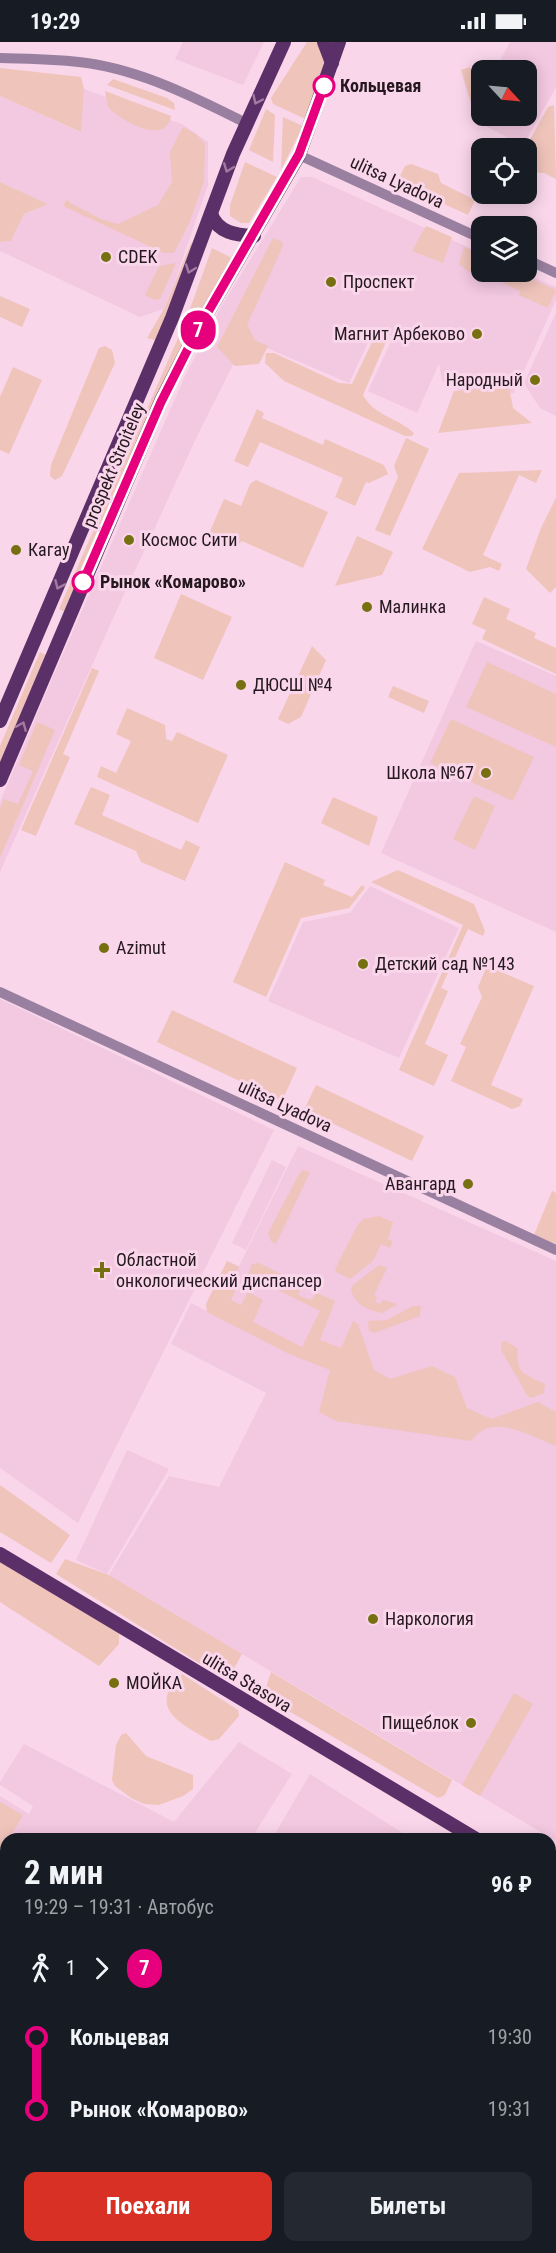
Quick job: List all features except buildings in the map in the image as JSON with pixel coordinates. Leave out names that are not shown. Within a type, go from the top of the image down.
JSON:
[{"type":"main road","name":"prospekt Stroiteley","points":[[0,721],[172,318],[246,123],[282,48],[290,42]]},
{"type":"main road","points":[[324,42],[332,63]]},
{"type":"main road","name":"prospekt Stroiteley","points":[[0,780],[161,402],[197,331],[254,236],[299,154],[339,42]]},
{"type":"main road","points":[[211,214],[215,224],[227,231],[254,236]]},
{"type":"main road","name":"ulitsa Stasova","points":[[0,1554],[466,1833]]},
{"type":"street","points":[[0,58],[60,60],[100,66],[153,81],[246,123]]},
{"type":"street","name":"ulitsa Lyadova","points":[[299,154],[471,234]]},
{"type":"street","points":[[537,264],[556,273]]},
{"type":"street","name":"ulitsa Lyadova","points":[[0,992],[556,1250]]},
{"type":"shaded area","points":[[183,42],[264,42],[243,85],[175,59]]},
{"type":"shaded area","points":[[307,42],[322,42],[326,65],[310,114],[303,118],[273,104],[271,98]]},
{"type":"shaded area","points":[[510,42],[556,42],[556,87],[537,121],[537,60],[500,60]]},
{"type":"shaded area","points":[[470,67],[471,104],[461,70]]},
{"type":"shaded area","points":[[0,68],[81,77],[84,89],[81,132],[0,96]]},
{"type":"shaded area","points":[[113,79],[167,98],[174,103],[175,110],[107,85]]},
{"type":"shaded area","points":[[84,89],[182,124],[208,142],[208,185],[175,281],[164,309],[140,317],[0,251],[0,242],[11,241],[24,214],[48,204],[0,182],[0,96],[80,132]]},
{"type":"shaded area","points":[[105,91],[171,116],[167,125],[161,130],[152,130],[132,124],[108,107]]},
{"type":"shaded area","points":[[554,105],[556,179],[544,173],[537,173],[537,138],[531,138],[548,107]]},
{"type":"shaded area","points":[[266,109],[275,115],[273,162],[249,150]]},
{"type":"shaded area","points":[[283,117],[303,126],[281,170]]},
{"type":"shaded area","points":[[486,126],[534,126],[527,138],[508,138]]},
{"type":"shaded area","points":[[183,127],[196,134],[205,144],[204,181],[190,221],[174,253],[164,253],[63,206],[67,199],[70,203],[101,219],[118,224],[158,205],[172,182],[170,152]]},
{"type":"shaded area","points":[[245,162],[277,177],[249,223],[241,223],[230,216],[230,205]]},
{"type":"shaded area","points":[[411,164],[438,174],[441,183],[471,198],[471,204],[473,204],[468,215],[433,199],[430,204],[400,189],[396,184],[405,166]]},
{"type":"shaded area","points":[[301,177],[312,177],[471,249],[471,282],[537,282],[537,279],[556,287],[556,300],[514,393],[470,396],[442,381],[439,364],[417,413],[368,391],[393,337],[375,328],[349,383],[246,339],[199,432],[0,872],[0,802],[185,376],[221,307]]},
{"type":"shaded area","points":[[0,182],[48,204],[24,214],[11,241],[0,242]]},
{"type":"shaded area","points":[[426,226],[452,237],[443,263],[412,251]]},
{"type":"shaded area","points":[[273,238],[282,242],[283,246],[247,325],[255,340],[268,346],[259,364],[235,366],[217,347]]},
{"type":"shaded area","points":[[191,243],[195,245],[159,341],[147,338],[165,307]]},
{"type":"shaded area","points":[[464,247],[471,250],[470,273],[459,264]]},
{"type":"shaded area","points":[[212,248],[232,258],[65,612],[59,609],[186,320]]},
{"type":"shaded area","points":[[176,263],[160,299],[155,300],[145,295],[159,266]]},
{"type":"shaded area","points":[[537,281],[556,290],[548,308],[519,295],[520,291],[501,282]]},
{"type":"shaded area","points":[[0,296],[30,309],[22,327],[0,317]]},
{"type":"shaded area","points":[[556,313],[556,416],[540,408],[524,383]]},
{"type":"shaded area","points":[[379,333],[386,338],[385,344],[363,395],[367,402],[379,412],[414,433],[412,436],[405,436],[284,381],[265,363],[266,353],[274,353],[339,383],[352,384],[374,338]]},
{"type":"shaded area","points":[[105,346],[112,350],[115,363],[62,476],[55,480],[50,476],[51,465],[99,348]]},
{"type":"shaded area","points":[[13,367],[42,380],[9,454],[0,450],[0,397]]},
{"type":"shaded area","points":[[509,387],[513,408],[532,423],[438,433],[454,391]]},
{"type":"shaded area","points":[[257,409],[264,413],[262,418],[323,445],[325,439],[384,465],[388,474],[369,483],[366,482],[355,506],[335,497],[343,478],[260,442],[248,467],[234,461]]},
{"type":"shaded area","points":[[406,438],[429,449],[390,536],[375,530],[398,477],[394,466]]},
{"type":"shaded area","points":[[542,470],[536,483],[519,475],[483,555],[502,564],[499,571],[490,567],[470,572],[422,549],[459,473]]},
{"type":"shaded area","points":[[256,480],[328,512],[303,568],[242,541],[233,549],[207,538],[224,499],[241,506],[250,484]]},
{"type":"shaded area","points":[[556,498],[556,587],[550,593],[526,569],[541,528]]},
{"type":"shaded area","points":[[357,536],[393,552],[382,575],[335,586]]},
{"type":"shaded area","points":[[181,594],[232,617],[203,680],[154,658]]},
{"type":"shaded area","points":[[484,597],[510,609],[506,619],[536,633],[534,638],[556,648],[556,674],[482,639],[486,630],[472,624]]},
{"type":"shaded area","name":"Школа №67","points":[[476,641],[556,676],[556,932],[381,853]]},
{"type":"shaded area","points":[[312,646],[326,660],[301,717],[288,724],[278,719]]},
{"type":"shaded area","points":[[40,652],[46,655],[0,763],[0,746]]},
{"type":"shaded area","points":[[487,662],[556,694],[556,747],[466,707]]},
{"type":"shaded area","points":[[92,668],[99,671],[63,754],[70,757],[36,836],[21,830]]},
{"type":"shaded area","points":[[393,686],[429,701],[424,713],[388,697]]},
{"type":"shaded area","points":[[127,708],[165,725],[166,739],[172,741],[177,732],[228,755],[198,823],[97,777],[101,766],[116,773],[131,741],[116,734]]},
{"type":"shaded area","points":[[451,719],[534,757],[513,801],[430,763]]},
{"type":"shaded area","points":[[37,722],[55,730],[0,858],[0,808],[4,799],[18,804],[33,771],[19,765]]},
{"type":"shaded area","points":[[91,787],[110,795],[102,815],[181,850],[186,840],[200,847],[185,881],[141,862],[136,851],[74,824]]},
{"type":"shaded area","points":[[474,796],[495,806],[475,850],[453,839]]},
{"type":"shaded area","points":[[333,797],[378,817],[369,846],[321,823]]},
{"type":"shaded area","points":[[285,862],[325,880],[323,885],[352,897],[362,885],[365,888],[349,908],[301,918],[266,997],[233,982]]},
{"type":"shaded area","points":[[398,870],[474,904],[485,931],[483,936],[468,929],[441,988],[448,991],[425,1044],[448,1055],[434,1086],[399,1070],[463,925],[371,882]]},
{"type":"shaded area","name":"Детский сад №143","points":[[370,886],[459,928],[399,1058],[268,1001],[303,922],[350,913]]},
{"type":"shaded area","points":[[487,966],[534,986],[491,1085],[523,1099],[520,1106],[512,1109],[451,1081],[466,1047],[460,1044],[482,997],[478,987]]},
{"type":"shaded area","name":"Областной онкологический диспансер","points":[[0,999],[274,1130],[78,1523],[0,1468]]},
{"type":"shaded area","points":[[172,1010],[297,1068],[282,1101],[157,1042]]},
{"type":"shaded area","points":[[316,1085],[424,1136],[412,1161],[304,1110]]},
{"type":"shaded area","points":[[298,1146],[556,1261],[556,1833],[543,1833],[109,1575],[169,1476],[219,1487],[266,1393],[171,1344],[191,1303],[207,1311],[206,1304],[227,1261],[239,1266]]},
{"type":"shaded area","points":[[272,1160],[286,1167],[246,1250],[232,1243]]},
{"type":"shaded area","points":[[303,1170],[310,1172],[276,1244],[271,1241],[268,1233]]},
{"type":"shaded area","points":[[552,1191],[556,1193],[556,1244],[534,1235]]},
{"type":"shaded area","points":[[379,1216],[393,1222],[388,1239],[393,1242],[390,1248],[381,1244],[373,1261],[350,1279],[336,1272],[335,1269],[358,1224],[364,1219]]},
{"type":"shaded area","points":[[227,1261],[239,1267],[231,1286],[236,1289],[231,1300],[241,1305],[248,1292],[263,1300],[253,1322],[302,1347],[320,1311],[268,1285],[267,1288],[251,1280],[248,1274],[252,1264],[259,1263],[299,1283],[301,1288],[298,1295],[310,1300],[317,1293],[335,1301],[320,1340],[341,1348],[353,1321],[358,1324],[374,1370],[390,1379],[432,1366],[455,1377],[467,1408],[491,1419],[538,1402],[556,1412],[556,1446],[511,1428],[489,1428],[480,1432],[471,1441],[336,1421],[319,1412],[330,1370],[289,1354],[207,1312],[206,1304]]},
{"type":"shaded area","points":[[379,1265],[387,1268],[374,1295],[377,1297],[375,1302],[380,1304],[383,1300],[398,1304],[382,1313],[363,1306],[356,1300],[351,1290],[353,1285]]},
{"type":"shaded area","points":[[413,1306],[421,1306],[420,1316],[374,1333],[369,1331],[368,1321],[387,1320]]},
{"type":"shaded area","points":[[506,1341],[518,1349],[518,1364],[523,1372],[545,1384],[544,1393],[531,1398],[527,1395],[501,1350],[502,1342]]},
{"type":"shaded area","points":[[127,1450],[169,1469],[107,1574],[76,1560]]},
{"type":"shaded area","points":[[0,1485],[70,1535],[51,1563],[0,1532]]},
{"type":"shaded area","points":[[0,1559],[119,1633],[119,1644],[99,1666],[0,1602]]},
{"type":"shaded area","points":[[65,1559],[109,1575],[242,1654],[232,1672],[223,1678],[56,1574]]},
{"type":"shaded area","points":[[271,1672],[452,1780],[445,1795],[438,1798],[263,1696]]},
{"type":"shaded area","points":[[182,1674],[238,1710],[239,1716],[219,1739],[211,1741],[189,1729],[172,1714],[167,1697],[171,1686]]},
{"type":"shaded area","points":[[514,1693],[533,1704],[480,1796],[462,1785]]},
{"type":"shaded area","points":[[126,1733],[146,1756],[193,1775],[193,1789],[183,1796],[159,1805],[144,1804],[115,1786],[112,1780],[116,1745],[121,1735]]},
{"type":"shaded area","points":[[239,1742],[292,1774],[255,1833],[0,1833],[0,1796],[29,1814],[33,1806],[0,1785],[0,1782],[24,1744],[174,1822]]},
{"type":"shaded area","points":[[310,1774],[403,1833],[276,1833]]},
{"type":"shaded area","points":[[0,1802],[23,1815],[12,1833],[0,1833]]},
{"type":"bus line","name":"7","points":[[83,582],[161,402],[197,331],[258,230],[299,154],[324,86]]},
{"type":"place","name":"Кольцевая","points":[[324,86]]},
{"type":"place","name":"CDEK","points":[[106,257]]},
{"type":"place","name":"Проспект","points":[[331,282]]},
{"type":"place","name":"Магнит Арбеково","points":[[477,334]]},
{"type":"place","name":"Народный","points":[[535,380]]},
{"type":"place","name":"Космос Сити","points":[[129,540]]},
{"type":"place","name":"Кагау","points":[[16,550]]},
{"type":"place","name":"Рынок «Комарово»","points":[[83,582]]},
{"type":"place","name":"Малинка","points":[[367,607]]},
{"type":"place","name":"ДЮСШ №4","points":[[241,685]]},
{"type":"place","name":"Школа №67","points":[[486,773]]},
{"type":"place","name":"Azimut","points":[[104,948]]},
{"type":"place","name":"Детский сад №143","points":[[363,964]]},
{"type":"place","name":"Авангард","points":[[468,1184]]},
{"type":"place","name":"Областной онкологический диспансер","points":[[102,1270]]},
{"type":"place","name":"Наркология","points":[[373,1619]]},
{"type":"place","name":"МОЙКА","points":[[114,1683]]},
{"type":"place","name":"Пищеблок","points":[[471,1723]]}]
